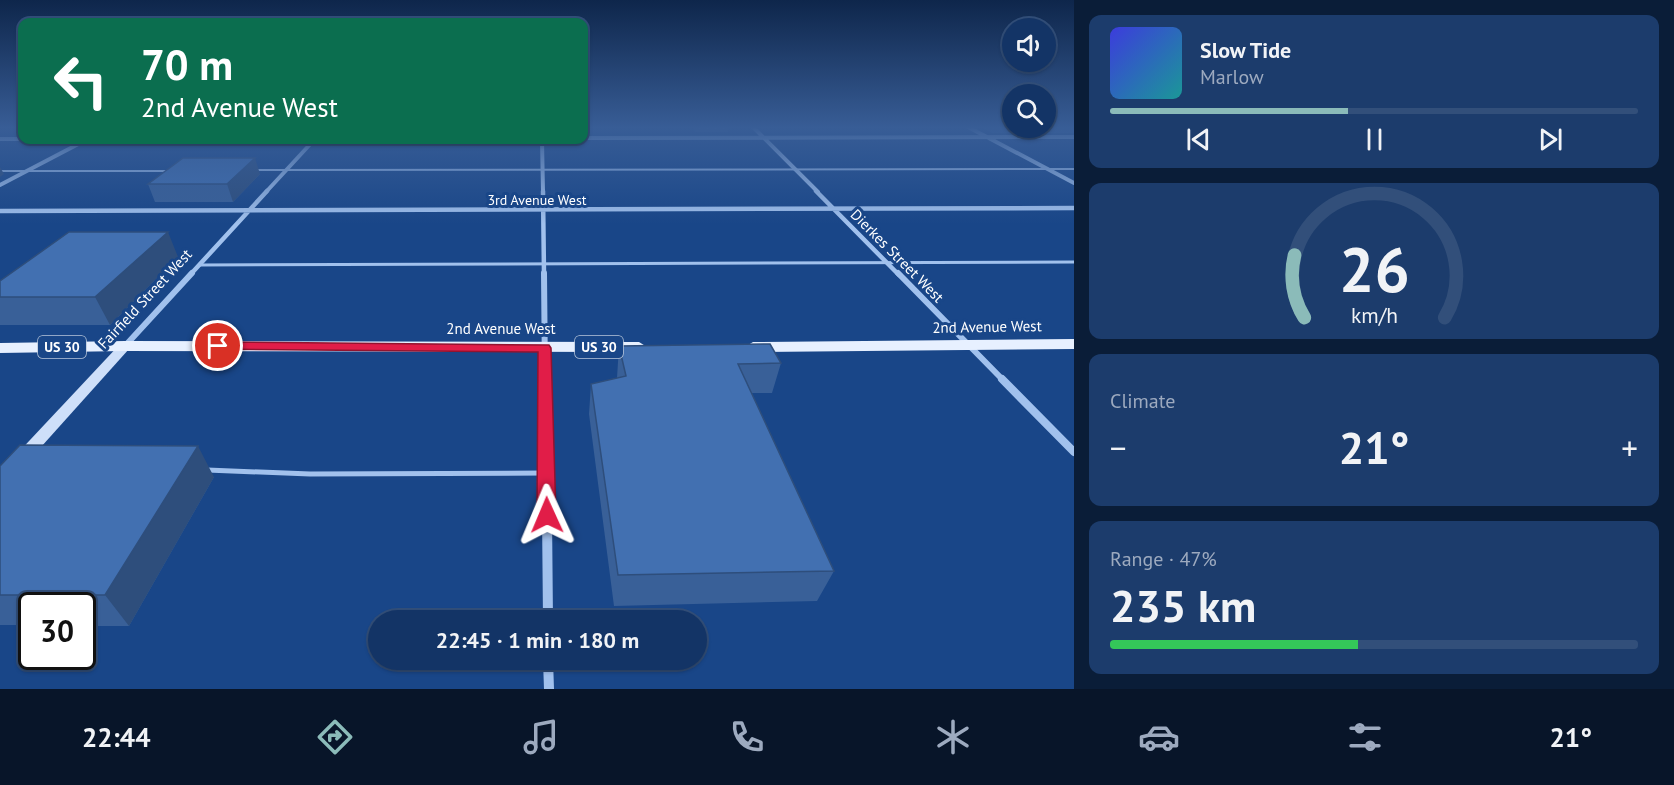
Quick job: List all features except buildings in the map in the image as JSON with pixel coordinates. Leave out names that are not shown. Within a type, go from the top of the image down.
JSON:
[{"type":"main road","name":"2nd Avenue West","points":[[733,347],[1074,344]]},
{"type":"main road","name":"2nd Avenue West","points":[[0,348],[125,346],[651,347]]},
{"type":"street","points":[[0,185],[50,159]]},
{"type":"street","name":"Fairfield Street West","points":[[0,482],[296,159]]},
{"type":"street","points":[[542,159],[548,610]]},
{"type":"street","name":"Dierkes Street West","points":[[784,159],[1074,452]]},
{"type":"street","points":[[1029,159],[1074,183]]},
{"type":"street","name":"3rd Avenue West","points":[[0,211],[1074,208]]},
{"type":"street","points":[[548,670],[549,689]]},
{"type":"lane","points":[[251,170],[1074,169]]},
{"type":"lane","points":[[0,171],[180,171]]},
{"type":"lane","points":[[199,265],[1074,262]]},
{"type":"lane","points":[[205,470],[310,474],[546,473]]},
{"type":"route","points":[[218,346],[544,348],[547,515]]}]
